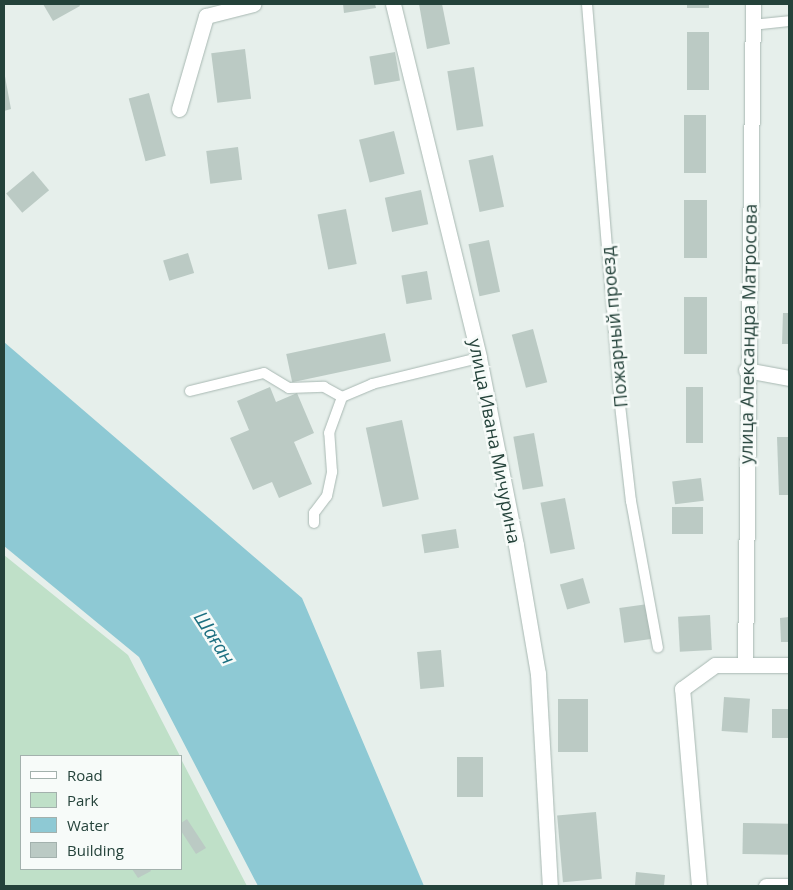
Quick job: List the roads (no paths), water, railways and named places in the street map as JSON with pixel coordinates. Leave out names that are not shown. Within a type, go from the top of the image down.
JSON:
[{"type":"street","points":[[179,109],[206,16],[252,4]]},
{"type":"street","name":"улица Ивана Мичурина","points":[[393,4],[479,358],[538,674],[550,886]]},
{"type":"street","name":"улица Александра Матросова","points":[[744,665],[746,370],[752,4]]},
{"type":"street","points":[[746,370],[789,378]]},
{"type":"street","points":[[699,886],[682,689],[715,665],[789,665]]},
{"type":"street","points":[[766,886],[789,886]]},
{"type":"lane","name":"Пожарный проезд","points":[[587,4],[629,482],[658,648]]},
{"type":"lane","points":[[752,24],[789,21]]},
{"type":"lane","points":[[314,523],[314,513],[327,496],[332,472],[329,433],[342,397],[372,384],[479,358]]},
{"type":"lane","points":[[190,391],[264,373],[289,388],[324,387],[342,397]]},
{"type":"water","name":"Шаған","points":[[4,342],[302,598],[424,886],[258,886],[139,657],[4,546]]}]
